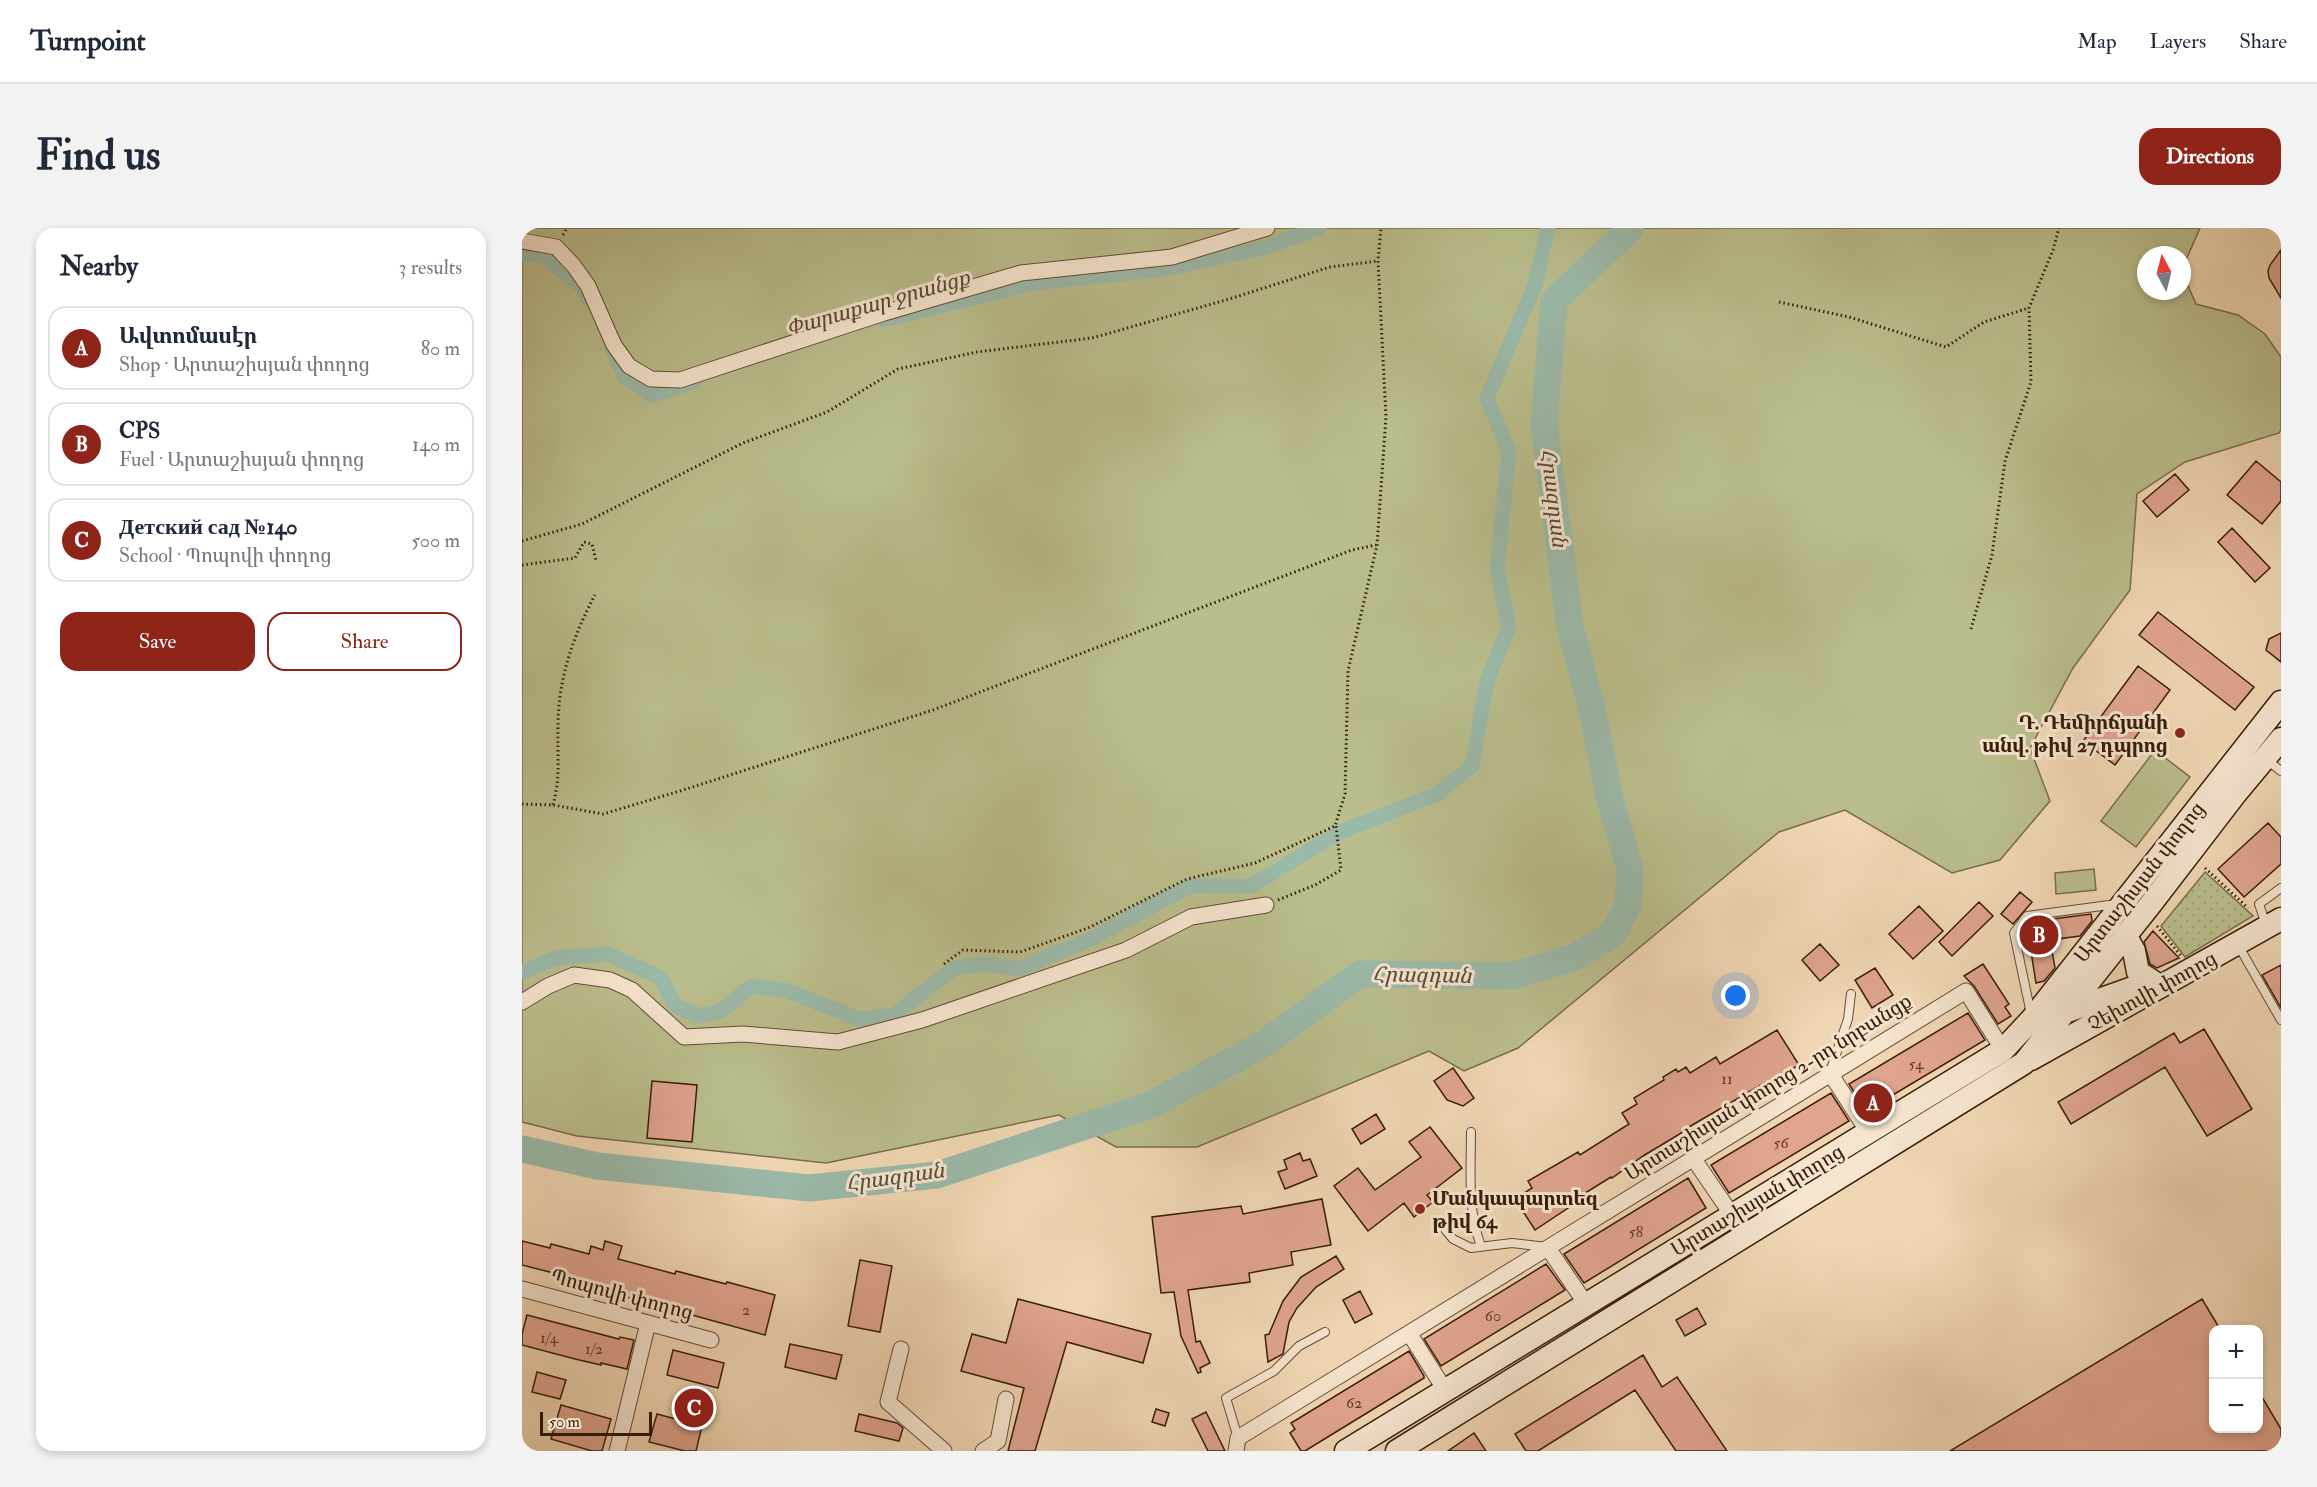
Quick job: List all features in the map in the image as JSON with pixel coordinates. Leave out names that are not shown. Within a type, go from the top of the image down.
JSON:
[{"type":"main road","name":"Արտաշիսյան փողոց","points":[[1346,1451],[2003,1050],[2032,1019],[2281,702]]},
{"type":"main road","name":"Արտաշիսյան փողոց","points":[[1397,1451],[2024,1063],[2236,793],[2273,765],[2281,739]]},
{"type":"main road","name":"Չեխովի փողոց","points":[[2024,1063],[2237,944],[2270,916]]},
{"type":"main road","name":"Չեխովի փողոց","points":[[2032,1019],[2062,1014],[2152,981],[2187,965],[2270,916]]},
{"type":"main road","points":[[2125,935],[2134,951],[2138,972],[2152,981]]},
{"type":"street","points":[[522,241],[555,247],[574,266],[588,286],[614,345],[629,366],[651,379],[680,380],[884,313],[1021,273],[1172,257],[1267,228]]},
{"type":"street","points":[[522,1002],[548,986],[574,975],[610,980],[632,990],[684,1037],[743,1034],[838,1042],[922,1020],[1115,954],[1191,916],[1266,905]]},
{"type":"street","name":"Արտաշիսյան փողոց 2-րդ նրբանցք","points":[[1237,1445],[1409,1333],[1966,991],[2003,1050]]},
{"type":"street","points":[[1830,1073],[1868,1132]]},
{"type":"street","points":[[1693,1158],[1732,1215]]},
{"type":"street","points":[[1548,1248],[1586,1304]]},
{"type":"street","name":"Պոպովի փողոց","points":[[522,1289],[711,1340]]},
{"type":"street","points":[[617,1451],[648,1323]]},
{"type":"street","points":[[1409,1333],[1445,1390]]},
{"type":"street","points":[[901,1349],[888,1402],[944,1451]]},
{"type":"street","points":[[983,1451],[998,1441],[1006,1399]]},
{"type":"lane","points":[[2270,916],[2259,904],[2281,888]]},
{"type":"lane","points":[[2032,1019],[2014,933],[2027,916],[2122,903]]},
{"type":"lane","points":[[2237,944],[2281,1020]]},
{"type":"lane","points":[[1830,1073],[1848,1019],[1851,994]]},
{"type":"lane","points":[[1471,1132],[1470,1197],[1474,1228],[1481,1246]]},
{"type":"lane","points":[[1438,1221],[1453,1239],[1471,1248],[1512,1243],[1548,1248]]},
{"type":"lane","points":[[1237,1445],[1226,1398],[1274,1371],[1299,1346],[1325,1332]]},
{"type":"path","points":[[1266,905],[1315,885],[1341,870],[1335,826],[1345,794],[1348,671],[1377,545],[1386,417],[1378,261],[1381,228]]},
{"type":"path","points":[[1971,629],[1992,555],[2005,461],[2031,382],[2029,308],[2060,228]]},
{"type":"path","points":[[522,541],[582,524],[743,443],[827,412],[897,369],[976,352],[1092,338],[1226,300],[1330,267],[1378,261]]},
{"type":"path","points":[[1779,302],[1849,317],[1946,347],[1984,322],[2029,308]]},
{"type":"path","points":[[522,565],[575,558],[584,542],[592,544],[596,561]]},
{"type":"path","points":[[522,804],[553,806],[603,814],[933,710],[1352,550],[1377,545]]},
{"type":"path","points":[[553,806],[559,783],[558,725],[563,672],[580,624],[595,595]]},
{"type":"path","points":[[944,964],[963,950],[1020,952],[1088,928],[1187,879],[1255,863],[1335,826]]},
{"type":"path","points":[[2205,868],[2270,916]]},
{"type":"path","points":[[2156,926],[2184,960]]},
{"type":"green space","points":[[522,228],[2200,228],[2191,248],[2191,246],[2137,246],[2137,300],[2191,300],[2191,293],[2196,304],[2238,315],[2265,334],[2281,357],[2281,429],[2279,433],[2185,462],[2137,494],[2130,590],[2073,668],[2030,748],[2050,801],[2000,860],[1952,873],[1845,810],[1779,832],[1518,1048],[1464,1071],[1429,1051],[1197,1147],[1116,1147],[1059,1115],[826,1163],[577,1136],[522,1122]]},
{"type":"green space","points":[[2155,750],[2190,777],[2136,847],[2101,821]]},
{"type":"green space","points":[[2094,869],[2096,890],[2056,894],[2055,873]]},
{"type":"green space","points":[[2205,872],[2253,916],[2185,957],[2161,926]]},
{"type":"building","points":[[2281,250],[2281,298],[2269,278],[2268,271]]},
{"type":"building","points":[[2256,461],[2281,482],[2281,501],[2262,524],[2227,495]]},
{"type":"building","points":[[2175,474],[2189,490],[2157,517],[2143,501]]},
{"type":"building","points":[[2232,528],[2270,568],[2255,582],[2218,542]]},
{"type":"building","points":[[2158,612],[2254,687],[2235,710],[2139,635]]},
{"type":"building","points":[[2281,633],[2281,662],[2266,650],[2269,639]]},
{"type":"building","points":[[2138,666],[2170,690],[2115,765],[2083,741]]},
{"type":"building","points":[[2268,823],[2281,837],[2281,864],[2244,897],[2218,869]]},
{"type":"building","points":[[2020,892],[2032,902],[2013,924],[2001,914]]},
{"type":"building","points":[[1979,902],[1993,916],[1952,956],[1939,942]]},
{"type":"building","points":[[1919,906],[1943,931],[1913,959],[1889,934]]},
{"type":"building","points":[[2091,914],[2092,921],[2080,936],[2050,940],[2055,968],[2044,981],[2036,983],[2027,926],[2030,922]]},
{"type":"building","points":[[2153,931],[2179,958],[2157,968],[2150,964],[2144,942]]},
{"type":"building","points":[[1820,944],[1839,965],[1820,981],[1802,960]]},
{"type":"building","points":[[1983,964],[2009,1004],[2005,1007],[2011,1016],[1998,1024],[1974,986],[1964,976]]},
{"type":"building","points":[[2281,965],[2281,1008],[2262,975]]},
{"type":"building","points":[[1875,968],[1893,995],[1872,1008],[1855,980]]},
{"type":"building","points":[[1968,1013],[1985,1040],[1866,1111],[1849,1084]]},
{"type":"building","points":[[2204,1029],[2252,1109],[2207,1136],[2165,1067],[2071,1124],[2058,1102],[2174,1033],[2180,1043]]},
{"type":"building","points":[[1777,1030],[1799,1065],[1682,1131],[1612,1178],[1569,1203],[1571,1206],[1535,1230],[1515,1199],[1532,1188],[1528,1181],[1578,1152],[1580,1155],[1629,1124],[1622,1113],[1637,1104],[1634,1098],[1664,1080],[1663,1077],[1676,1069],[1678,1072],[1686,1067],[1690,1073],[1716,1057],[1720,1064]]},
{"type":"building","points":[[1453,1068],[1474,1098],[1463,1106],[1447,1100],[1434,1081]]},
{"type":"building","points":[[652,1081],[697,1085],[692,1142],[647,1138]]},
{"type":"building","points":[[1831,1093],[1849,1121],[1729,1193],[1711,1165]]},
{"type":"building","points":[[1376,1114],[1385,1129],[1361,1144],[1352,1129]]},
{"type":"building","points":[[1430,1127],[1462,1168],[1427,1195],[1433,1202],[1414,1217],[1404,1203],[1368,1231],[1334,1186],[1358,1168],[1375,1190],[1421,1157],[1409,1142]]},
{"type":"building","points":[[1300,1153],[1303,1161],[1310,1159],[1317,1176],[1285,1189],[1278,1172],[1287,1169],[1284,1160]]},
{"type":"building","points":[[1688,1178],[1706,1208],[1584,1283],[1564,1254]]},
{"type":"building","points":[[1322,1199],[1331,1245],[1291,1252],[1293,1265],[1249,1273],[1250,1282],[1188,1290],[1196,1342],[1200,1341],[1210,1363],[1200,1368],[1201,1372],[1198,1373],[1181,1336],[1174,1292],[1161,1293],[1152,1217],[1241,1206],[1243,1214]]},
{"type":"building","points":[[522,1241],[550,1248],[551,1244],[589,1254],[591,1246],[603,1250],[605,1241],[622,1246],[618,1259],[675,1274],[676,1271],[726,1284],[727,1282],[775,1295],[765,1335],[615,1294],[614,1296],[575,1286],[577,1279],[522,1265]]},
{"type":"building","points":[[1336,1256],[1344,1269],[1316,1287],[1297,1308],[1289,1322],[1283,1354],[1268,1362],[1265,1335],[1269,1334],[1283,1301],[1301,1277]]},
{"type":"building","points":[[860,1260],[892,1266],[880,1332],[848,1326]]},
{"type":"building","points":[[1546,1264],[1565,1290],[1441,1366],[1424,1339]]},
{"type":"building","points":[[1360,1291],[1372,1314],[1355,1323],[1343,1300]]},
{"type":"building","points":[[1018,1299],[1151,1334],[1143,1363],[1067,1342],[1035,1451],[1008,1451],[1024,1388],[961,1371],[972,1334],[1006,1343]]},
{"type":"building","points":[[2202,1299],[2218,1325],[2209,1325],[2209,1433],[2263,1433],[2263,1399],[2281,1429],[2281,1451],[1950,1451]]},
{"type":"building","points":[[1697,1308],[1706,1324],[1685,1336],[1676,1320]]},
{"type":"building","points":[[527,1315],[619,1339],[620,1337],[634,1340],[627,1369],[601,1363],[601,1365],[522,1345],[522,1334]]},
{"type":"building","points":[[790,1344],[842,1355],[836,1379],[785,1367]]},
{"type":"building","points":[[673,1350],[724,1363],[718,1388],[667,1375]]},
{"type":"building","points":[[1409,1351],[1424,1378],[1305,1451],[1301,1451],[1290,1433],[1295,1429],[1291,1423]]},
{"type":"building","points":[[1643,1355],[1662,1387],[1677,1377],[1727,1451],[1676,1451],[1635,1390],[1538,1451],[1526,1451],[1515,1434]]},
{"type":"building","points":[[537,1372],[566,1380],[560,1399],[532,1392]]},
{"type":"building","points":[[561,1405],[611,1419],[602,1451],[592,1451],[551,1439]]},
{"type":"building","points":[[1156,1409],[1169,1413],[1165,1426],[1152,1422]]},
{"type":"building","points":[[1206,1412],[1225,1451],[1208,1451],[1192,1419]]},
{"type":"building","points":[[657,1414],[702,1426],[696,1451],[685,1451],[649,1442]]},
{"type":"building","points":[[859,1414],[897,1423],[903,1428],[899,1441],[855,1431]]},
{"type":"building","points":[[1474,1433],[1486,1451],[1448,1451]]},
{"type":"waterway","name":"Փարաքար ջրանցք","points":[[883,320],[1033,283],[1165,269],[1264,248],[1319,228]]},
{"type":"waterway","points":[[522,972],[556,958],[608,954],[661,978],[675,1006],[699,1016],[721,1011],[751,986],[788,991],[859,1019],[894,1015],[953,969],[983,964],[1019,969],[1086,941],[1190,886],[1251,886],[1340,832],[1437,794],[1472,766],[1487,681],[1509,627],[1497,568],[1509,452],[1487,398],[1535,285],[1548,228]]},
{"type":"waterway","name":"Հրազդան","points":[[522,1149],[597,1166],[809,1188],[937,1175],[1150,1105],[1260,1046],[1360,974],[1512,976],[1575,957],[1613,934],[1628,905],[1630,870],[1609,796],[1592,709],[1570,627],[1544,425],[1554,301],[1631,228]]},
{"type":"waterway","name":"Փարաքար ջրանցք","points":[[522,254],[542,255],[582,287],[588,298]]},
{"type":"waterway","name":"Փարաքար ջրանցք","points":[[611,347],[625,377],[652,395],[695,381]]},
{"type":"place","name":"Դ. Դեմիրճյանի անվ. թիվ 27 դպրոց","points":[[2180,733]]},
{"type":"place","name":"CPS","points":[[2039,935]]},
{"type":"place","name":"Ավտոմասէր","points":[[1873,1103]]},
{"type":"place","name":"Մանկապարտեզ թիվ 64","points":[[1420,1209]]},
{"type":"place","name":"Детский сад №140","points":[[694,1408]]}]
